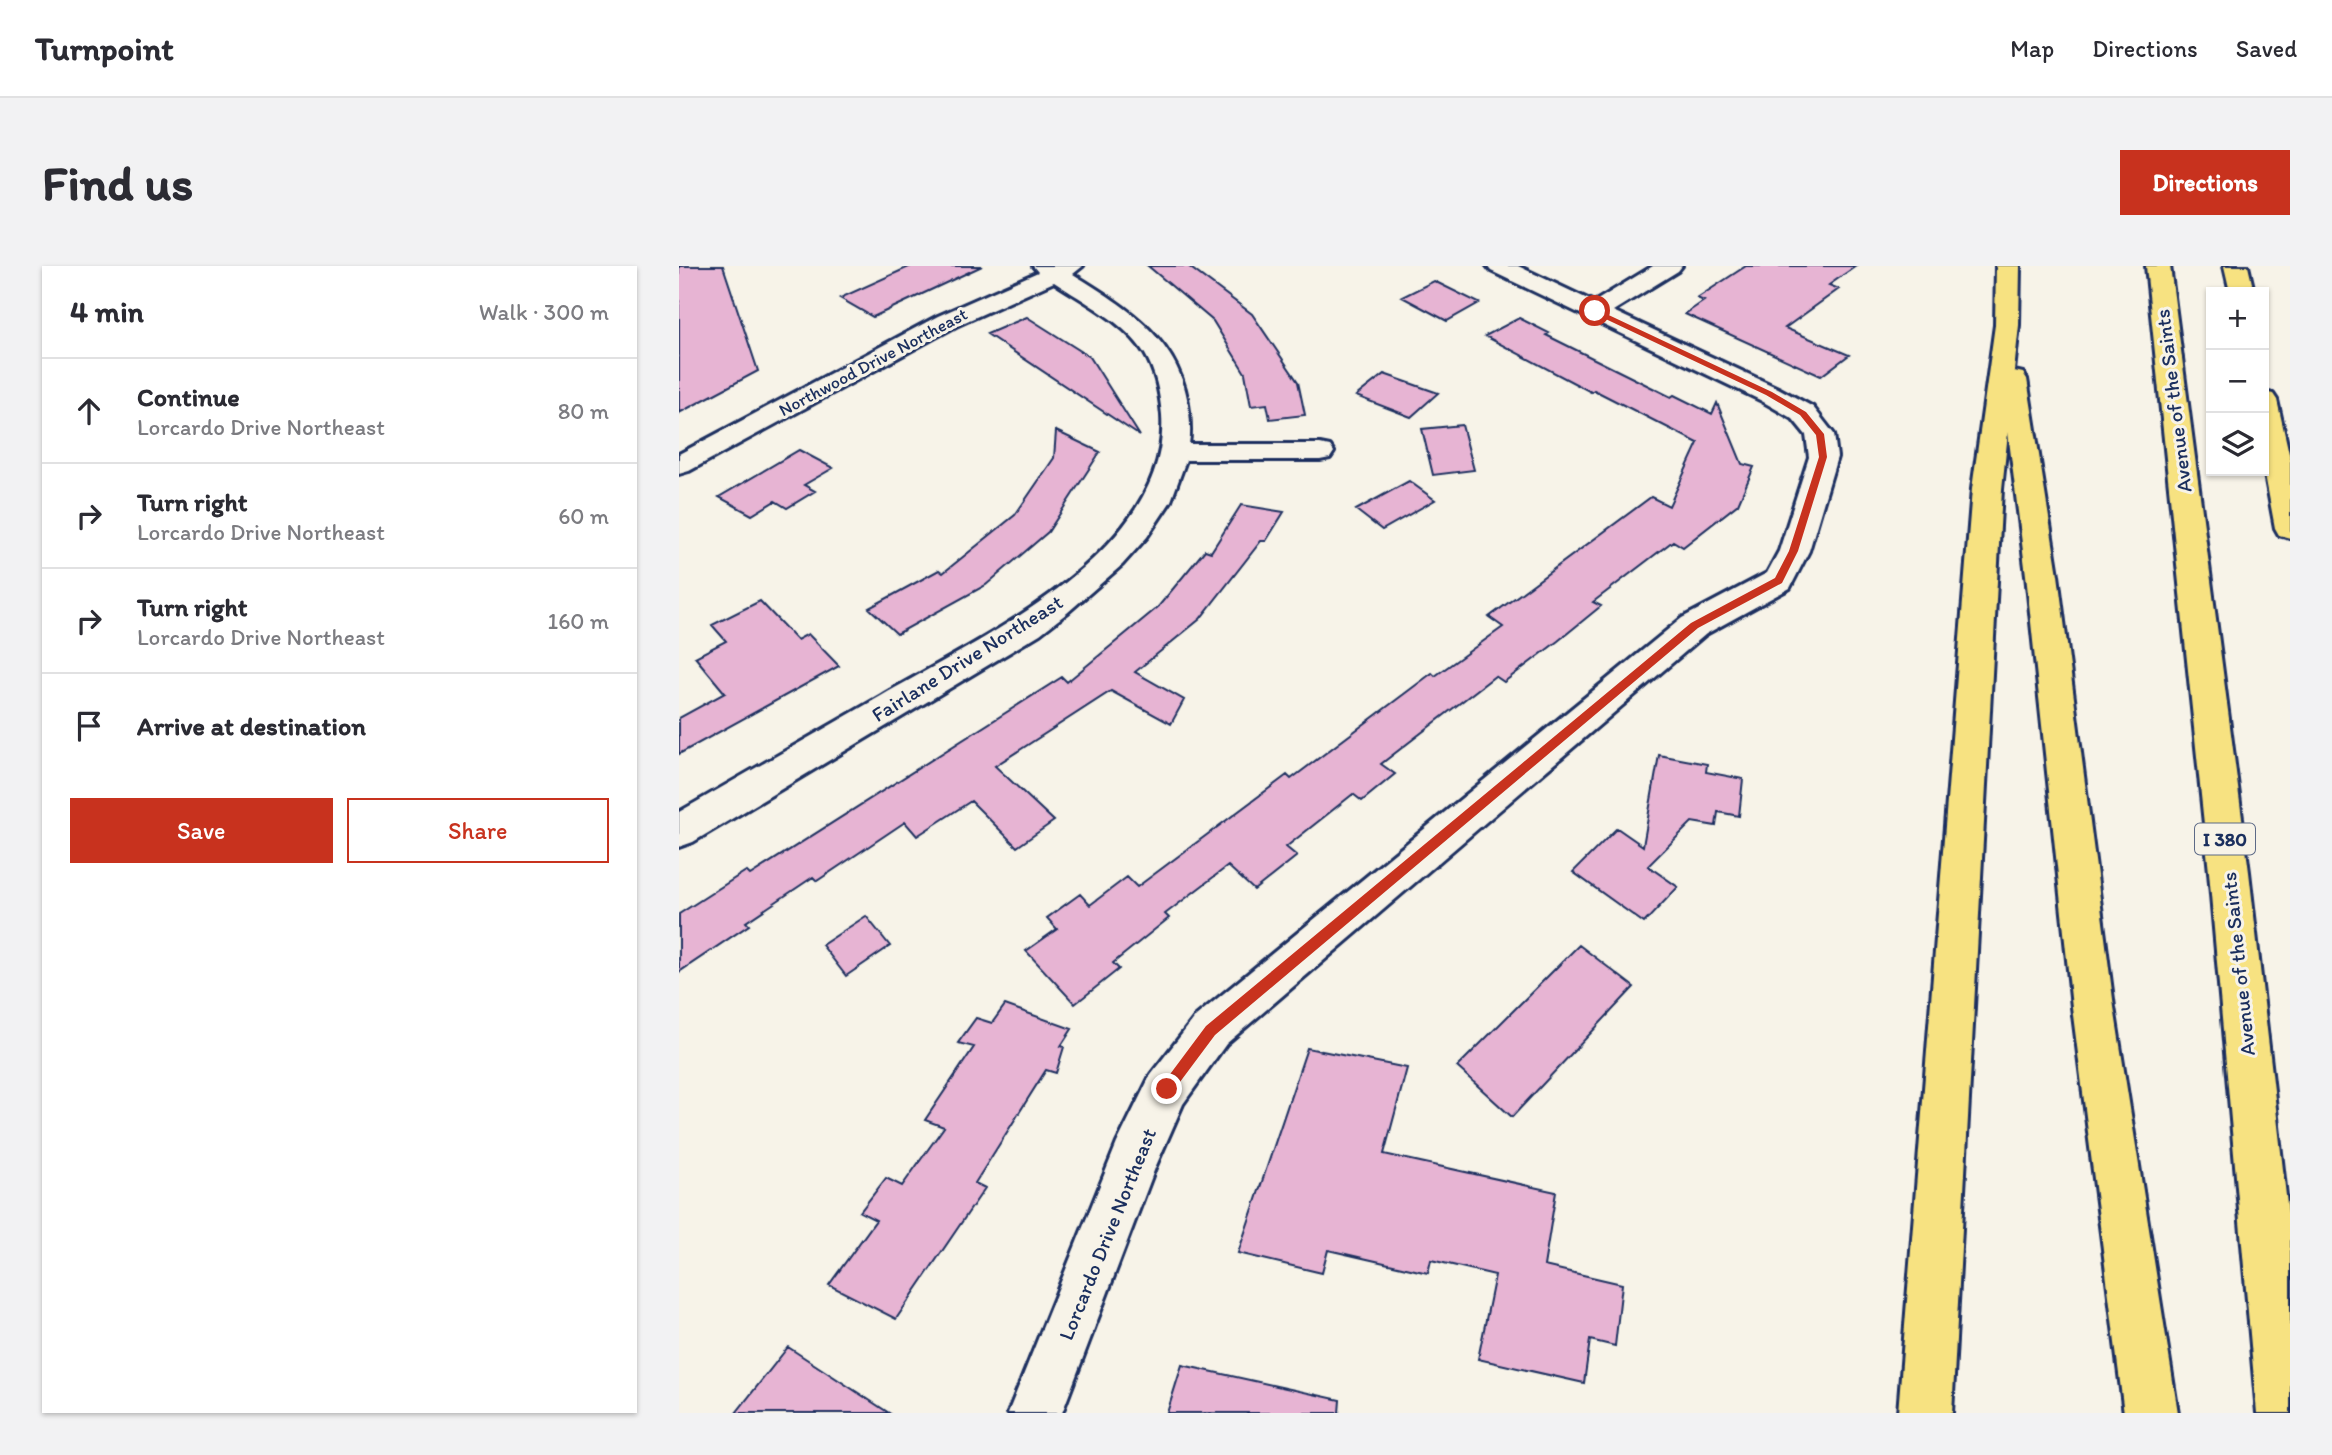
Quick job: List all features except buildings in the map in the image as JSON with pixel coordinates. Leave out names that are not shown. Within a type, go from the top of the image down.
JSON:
[{"type":"highway","points":[[1925,1413],[1987,489],[2007,325],[2008,266]]},
{"type":"highway","name":"Avenue of the Saints","points":[[2158,266],[2229,872],[2284,1413]]},
{"type":"highway","points":[[2237,266],[2241,287]]},
{"type":"highway","points":[[2007,325],[2042,575],[2093,1007],[2151,1413]]},
{"type":"highway","points":[[2267,413],[2290,528]]},
{"type":"street","name":"Lorcardo Drive Northeast","points":[[1035,1413],[1134,1160],[1167,1089],[1211,1030],[1694,626],[1779,580],[1794,551],[1823,457],[1820,434],[1803,414],[1769,394],[1499,266]]},
{"type":"street","points":[[1595,311],[1670,266]]},
{"type":"street","name":"Fairlane Drive Northeast","points":[[679,831],[1028,626],[1082,586],[1129,539],[1161,493],[1175,452],[1177,415],[1169,380],[1153,346],[1057,268]]},
{"type":"street","name":"Northwood Drive Northeast","points":[[679,465],[947,321],[1057,268]]},
{"type":"street","points":[[1175,452],[1320,452]]},
{"type":"route","points":[[1167,1089],[1211,1030],[1694,626],[1779,580],[1794,551],[1823,457],[1820,434],[1803,414],[1769,394],[1595,311]]}]
